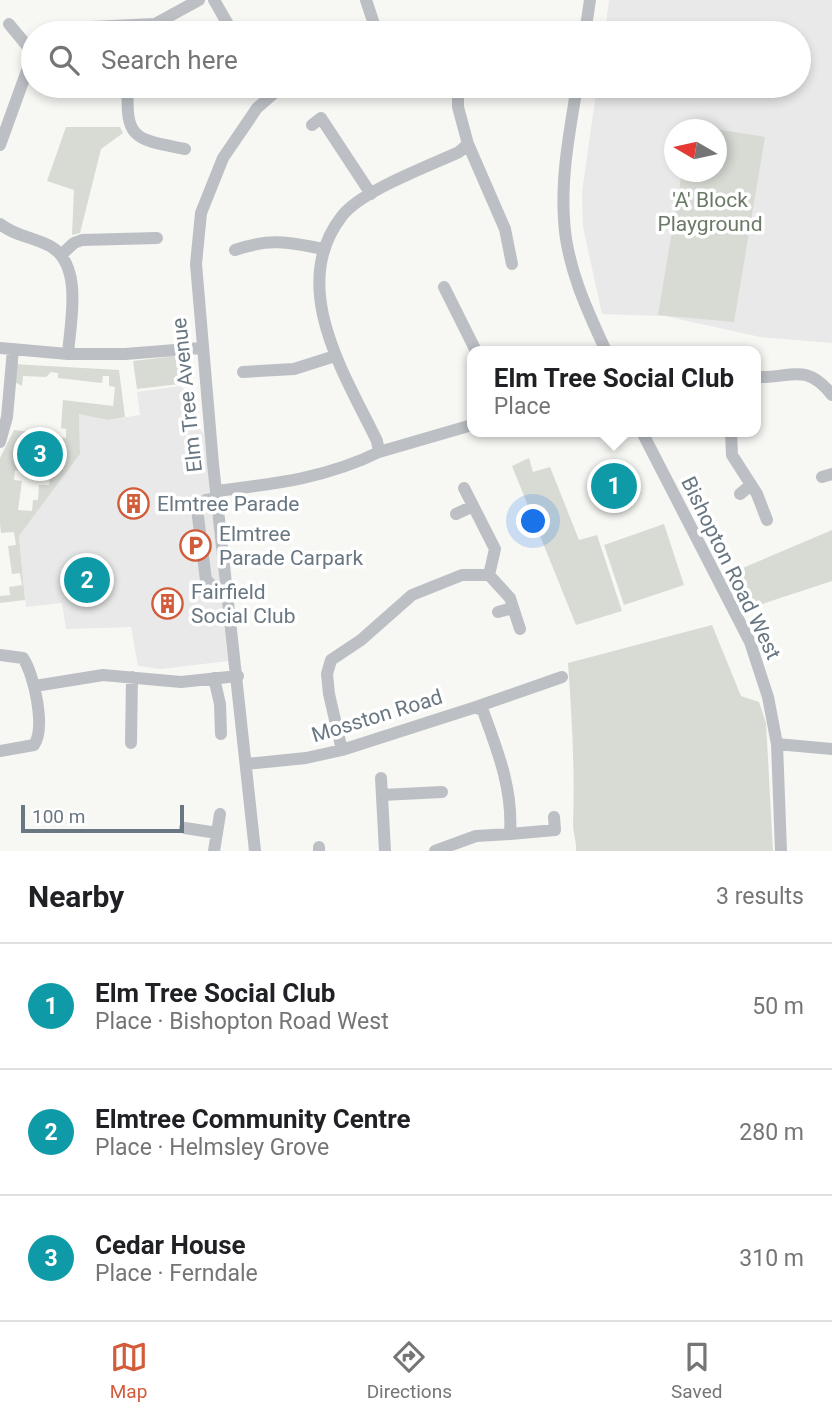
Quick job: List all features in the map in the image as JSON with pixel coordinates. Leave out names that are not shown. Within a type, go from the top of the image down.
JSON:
[{"type":"street","points":[[171,0],[178,12]]},
{"type":"street","points":[[161,21],[199,0]]},
{"type":"street","points":[[214,0],[226,21]]},
{"type":"street","points":[[366,0],[373,21]]},
{"type":"street","points":[[587,21],[590,0]]},
{"type":"street","points":[[9,24],[21,38]]},
{"type":"street","points":[[0,145],[21,86]]},
{"type":"street","points":[[128,98],[127,115],[132,132],[144,141],[185,149]]},
{"type":"street","name":"Elm Tree Avenue","points":[[255,851],[196,289],[201,214],[212,181],[234,140],[257,108],[268,98]]},
{"type":"street","points":[[458,98],[468,144],[505,229],[512,264]]},
{"type":"street","points":[[575,98],[567,148],[564,221],[569,253],[583,299],[604,346]]},
{"type":"street","points":[[312,125],[321,118],[371,194]]},
{"type":"street","points":[[171,146],[174,132]]},
{"type":"street","points":[[379,452],[377,441],[335,356],[325,325],[319,295],[323,249],[342,215],[371,194],[459,152],[468,144]]},
{"type":"street","points":[[0,224],[20,236],[53,248],[61,255],[71,279],[68,354]]},
{"type":"street","points":[[61,255],[74,243],[82,240],[157,238]]},
{"type":"street","points":[[235,250],[261,241],[290,242],[323,249]]},
{"type":"street","points":[[444,287],[474,346]]},
{"type":"street","points":[[0,442],[7,417],[6,349],[68,354],[125,354],[201,348]]},
{"type":"street","points":[[243,373],[295,369],[335,356]]},
{"type":"street","points":[[761,376],[805,373],[822,383],[832,396]]},
{"type":"street","points":[[228,591],[218,591],[206,580],[197,509],[206,500],[217,494],[320,475],[355,464],[379,452],[467,426]]},
{"type":"street","name":"Bishopton Road West","points":[[645,437],[750,642],[768,697],[777,744],[782,851]]},
{"type":"street","points":[[731,437],[732,455],[751,485],[767,520]]},
{"type":"street","points":[[740,494],[751,485]]},
{"type":"street","points":[[464,488],[471,507],[495,549],[489,575]]},
{"type":"street","points":[[456,514],[471,507]]},
{"type":"street","points":[[342,750],[329,694],[327,674],[331,660],[361,640],[412,595],[462,575],[489,575],[502,586],[520,629]]},
{"type":"street","points":[[498,612],[513,608]]},
{"type":"street","points":[[0,655],[23,658],[35,686],[37,740],[27,748],[0,751]]},
{"type":"street","points":[[35,686],[103,675],[181,682],[237,676]]},
{"type":"street","points":[[131,743],[136,723],[132,677]]},
{"type":"street","name":"Mosston Road","points":[[247,764],[306,758],[342,750],[480,709],[562,677]]},
{"type":"street","points":[[214,678],[219,704],[220,734]]},
{"type":"street","points":[[480,709],[510,792],[510,834]]},
{"type":"street","points":[[777,744],[832,749]]},
{"type":"street","points":[[381,778],[385,851]]},
{"type":"street","points":[[382,795],[442,792]]},
{"type":"street","points":[[214,851],[220,814]]},
{"type":"street","points":[[435,851],[451,848],[476,836],[555,830],[554,817]]},
{"type":"street","points":[[185,828],[217,833]]},
{"type":"shaded area","points":[[609,0],[832,0],[832,343],[760,337],[665,316],[602,314],[583,227],[582,192],[595,98],[811,98],[811,21],[606,21]]},
{"type":"shaded area","points":[[180,386],[190,394],[193,422],[204,434],[228,661],[161,669],[138,666],[131,627],[66,629],[62,603],[26,607],[19,536],[80,454],[79,413],[108,420],[140,415],[137,392]]},
{"type":"green space","points":[[66,127],[120,127],[123,133],[101,149],[80,233],[72,235],[74,190],[47,181]]},
{"type":"green space","name":"'A' Block Playground","points":[[727,131],[765,137],[734,322],[658,315],[680,182],[727,182]]},
{"type":"green space","points":[[185,355],[188,383],[137,389],[133,361]]},
{"type":"green space","points":[[12,364],[119,370],[125,417],[108,420],[79,414],[80,454],[19,536],[25,600],[0,603],[0,596],[10,595],[9,587],[22,585],[20,573],[12,574],[8,546],[16,545],[14,532],[1,533],[0,524],[0,458],[14,430],[30,432],[28,471],[15,470],[14,480],[22,481],[18,510],[32,511],[33,500],[38,500],[39,485],[49,485],[52,437],[66,438],[66,429],[61,428],[63,400],[113,406],[115,387],[109,386],[109,376],[103,376],[102,383],[58,378],[58,373],[51,372],[46,377],[23,376],[22,386],[11,380]]},
{"type":"green space","points":[[529,458],[533,472],[550,467],[579,540],[597,535],[622,611],[576,625],[512,466]]},
{"type":"green space","points":[[664,524],[684,585],[624,605],[604,545]]},
{"type":"green space","points":[[832,530],[832,581],[747,609],[731,573]]},
{"type":"green space","points":[[712,625],[741,696],[759,702],[766,723],[773,851],[576,851],[568,663]]},
{"type":"place","name":"Cedar House","points":[[40,454]]},
{"type":"place","name":"Elm Tree Social Club","points":[[614,486]]},
{"type":"place","name":"Elmtree Parade","points":[[134,504]]},
{"type":"place","name":"Elmtree Parade Carpark","points":[[196,546]]},
{"type":"place","name":"Elmtree Community Centre","points":[[87,580]]},
{"type":"place","name":"Fairfield Social Club","points":[[168,604]]}]
